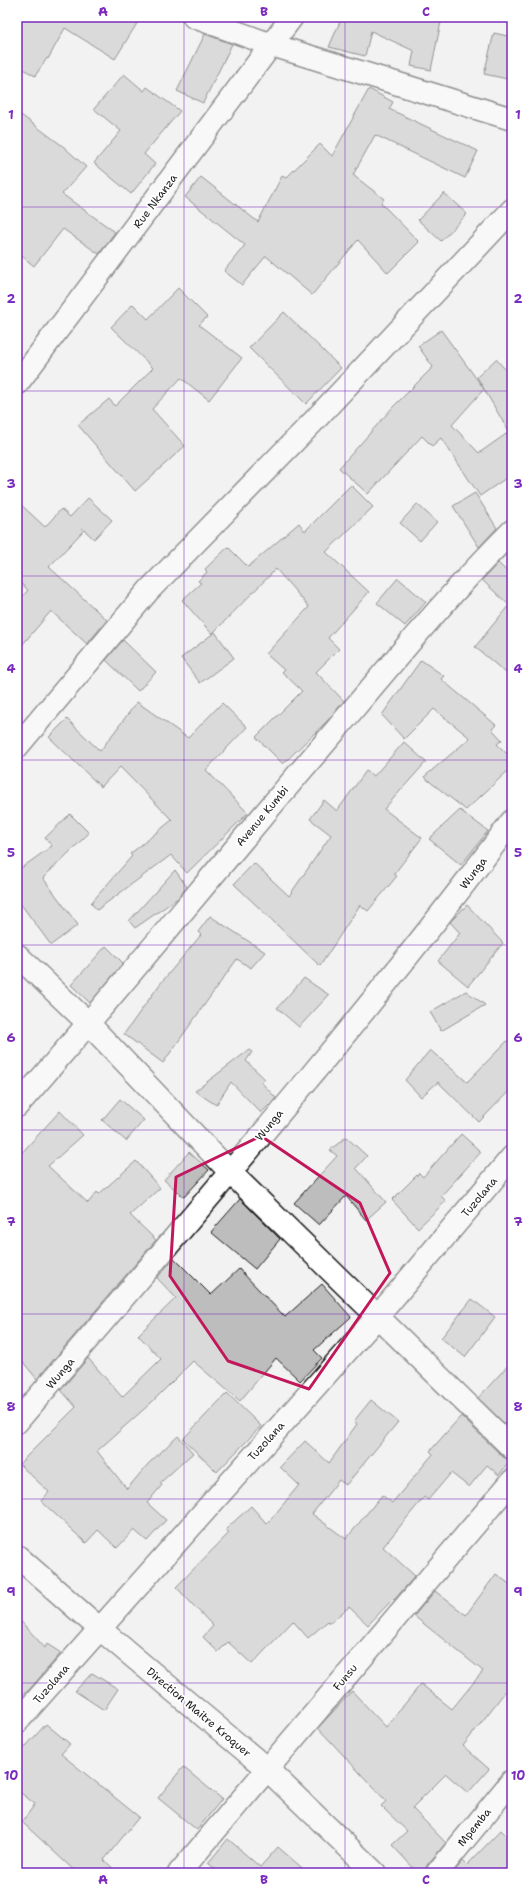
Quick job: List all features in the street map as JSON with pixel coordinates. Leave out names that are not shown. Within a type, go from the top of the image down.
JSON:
[{"type":"street","points":[[194,17],[272,45],[512,119]]},
{"type":"street","name":"Rue Nkanza","points":[[17,384],[292,17]]},
{"type":"street","points":[[17,747],[149,590],[312,424],[512,210]]},
{"type":"street","name":"Avenue Kumbi","points":[[17,1106],[421,629],[512,531]]},
{"type":"street","name":"Wunga","points":[[17,1422],[230,1172],[449,905],[512,821]]},
{"type":"street","points":[[17,955],[88,1024],[230,1172],[512,1448]]},
{"type":"street","name":"Tuzolana","points":[[17,1722],[378,1316],[512,1157]]},
{"type":"street","name":"Funsu","points":[[179,1873],[512,1481]]},
{"type":"street","name":"Direction Maitre Kroquer","points":[[17,1556],[100,1629],[267,1768],[375,1873]]},
{"type":"street","name":"Mpemba","points":[[437,1873],[512,1781]]},
{"type":"highlighted area","points":[[261,1136],[360,1203],[390,1273],[309,1389],[228,1361],[170,1276],[176,1177]]},
{"type":"building","points":[[17,17],[141,17],[115,59],[65,28],[48,59],[47,58],[35,76],[17,65]]},
{"type":"building","points":[[231,17],[245,17],[243,21]]},
{"type":"building","points":[[342,17],[442,17],[431,70],[411,66],[414,51],[371,31],[365,56],[329,47]]},
{"type":"building","points":[[494,33],[512,37],[512,80],[484,74]]},
{"type":"building","points":[[205,34],[232,44],[203,103],[177,91]]},
{"type":"building","points":[[124,74],[144,91],[147,87],[180,111],[144,154],[155,164],[131,194],[94,163],[121,131],[94,109]]},
{"type":"building","points":[[369,89],[393,102],[389,109],[478,151],[465,178],[375,135],[353,175],[384,199],[381,203],[419,242],[388,273],[358,240],[312,295],[266,256],[242,285],[224,271],[245,245],[185,197],[201,177],[258,222],[282,176],[286,178],[320,144],[332,156]]},
{"type":"building","points":[[17,112],[64,147],[86,167],[62,194],[115,232],[99,254],[63,229],[34,266],[17,252]]},
{"type":"building","points":[[444,193],[467,214],[441,241],[418,220]]},
{"type":"building","points":[[178,288],[207,317],[199,325],[242,358],[209,400],[181,378],[152,409],[185,446],[135,491],[78,425],[109,399],[115,406],[153,368],[111,327],[133,304],[148,319]]},
{"type":"building","points":[[284,312],[341,368],[306,404],[249,348]]},
{"type":"building","points":[[441,330],[484,389],[477,377],[496,359],[512,377],[512,474],[480,496],[441,438],[432,446],[422,436],[368,494],[339,468],[393,407],[433,367],[418,346]],"holes":[[[484,389],[509,432],[479,453],[452,425]]]},
{"type":"building","points":[[351,485],[373,507],[326,552],[369,592],[328,638],[339,649],[316,672],[344,701],[328,720],[283,764],[256,737],[302,691],[282,672],[284,670],[266,654],[309,607],[276,569],[212,634],[182,600],[201,583],[198,581],[207,572],[205,569],[228,547],[248,567],[299,523],[305,531]]},
{"type":"building","points":[[475,493],[497,528],[479,547],[453,506]]},
{"type":"building","points":[[88,498],[112,520],[94,539],[82,528],[84,530],[49,567],[107,620],[87,644],[51,611],[17,651],[17,603],[28,590],[17,580],[17,501],[45,527],[61,509],[70,517]]},
{"type":"building","points":[[417,504],[437,522],[420,541],[400,523]]},
{"type":"building","points":[[498,563],[512,576],[512,678],[475,647],[509,605],[482,580]]},
{"type":"building","points":[[398,578],[426,602],[405,626],[377,603]]},
{"type":"building","points":[[215,632],[234,658],[200,683],[181,658]]},
{"type":"building","points":[[123,640],[156,672],[138,691],[106,660]]},
{"type":"building","points":[[421,660],[444,676],[441,679],[496,725],[492,729],[502,740],[497,744],[512,759],[512,767],[466,810],[424,777],[470,738],[434,709],[404,739],[382,715]]},
{"type":"building","points":[[137,702],[188,738],[222,703],[247,727],[206,770],[248,813],[187,873],[171,855],[97,910],[91,903],[132,856],[130,854],[172,820],[120,767],[101,787],[49,737],[67,719],[100,751]]},
{"type":"building","points":[[404,742],[426,762],[384,809],[422,838],[394,874],[397,876],[368,911],[360,905],[320,966],[234,884],[254,863],[289,896],[331,835],[310,819],[324,800],[337,811],[366,771],[374,776]]},
{"type":"building","points":[[460,810],[488,831],[461,865],[429,839]]},
{"type":"building","points":[[70,814],[89,833],[43,878],[78,925],[51,945],[17,899],[17,871],[52,846],[45,838]]},
{"type":"building","points":[[175,870],[187,887],[178,898],[135,928],[129,921]]},
{"type":"building","points":[[467,905],[503,943],[468,986],[438,961],[460,933],[450,922]]},
{"type":"building","points":[[210,916],[265,952],[251,968],[237,959],[163,1063],[124,1034],[160,984],[201,935],[198,932]]},
{"type":"building","points":[[106,946],[123,963],[90,1003],[71,985]]},
{"type":"building","points":[[304,978],[329,995],[299,1027],[277,1008]]},
{"type":"building","points":[[466,991],[485,1005],[441,1031],[430,1012]]},
{"type":"building","points":[[512,1036],[512,1088],[479,1122],[438,1082],[421,1097],[405,1080],[430,1050],[467,1082]]},
{"type":"building","points":[[249,1050],[252,1052],[246,1061],[265,1079],[261,1082],[276,1098],[261,1113],[231,1082],[216,1105],[195,1091]]},
{"type":"building","points":[[120,1099],[144,1120],[126,1141],[102,1120]]},
{"type":"building","points":[[60,1111],[83,1135],[48,1166],[88,1203],[97,1192],[99,1194],[136,1161],[160,1188],[130,1215],[156,1240],[37,1379],[17,1355],[17,1158]]},
{"type":"building","points":[[461,1134],[481,1152],[441,1196],[446,1201],[418,1228],[392,1200],[419,1173],[423,1177]]},
{"type":"building","points":[[346,1137],[367,1156],[356,1168],[386,1202],[366,1220],[346,1196],[319,1225],[294,1203],[337,1156],[330,1150]]},
{"type":"building","points":[[189,1152],[209,1170],[184,1197],[164,1180]]},
{"type":"building","points":[[240,1199],[280,1239],[255,1269],[211,1232]]},
{"type":"building","points":[[174,1258],[211,1295],[239,1269],[285,1317],[322,1284],[351,1317],[314,1350],[322,1358],[300,1381],[276,1358],[240,1401],[193,1361],[152,1402],[97,1451],[127,1489],[148,1464],[178,1436],[193,1453],[160,1483],[162,1485],[147,1503],[166,1520],[147,1541],[134,1530],[117,1548],[98,1530],[86,1543],[41,1501],[49,1492],[19,1464],[76,1407],[61,1390],[88,1358],[122,1397],[161,1359],[138,1335],[176,1298],[157,1278]]},
{"type":"building","points":[[472,1299],[495,1317],[465,1357],[441,1338]]},
{"type":"building","points":[[512,1361],[512,1431],[478,1398]]},
{"type":"building","points":[[227,1393],[261,1426],[217,1472],[183,1439]]},
{"type":"building","points":[[371,1400],[398,1422],[346,1485],[339,1480],[312,1514],[346,1539],[382,1495],[392,1503],[433,1454],[430,1451],[461,1416],[503,1457],[511,1460],[499,1475],[487,1465],[469,1487],[451,1473],[428,1500],[424,1497],[383,1547],[415,1576],[394,1600],[393,1599],[368,1625],[349,1607],[330,1623],[328,1621],[308,1638],[293,1621],[252,1664],[228,1642],[218,1652],[203,1637],[213,1626],[176,1587],[229,1533],[226,1529],[251,1506],[267,1524],[299,1485],[280,1467],[305,1441],[329,1463],[357,1424],[354,1421]]},
{"type":"building","points":[[496,1574],[512,1586],[512,1683],[463,1746],[489,1769],[468,1793],[446,1774],[412,1808],[446,1843],[427,1865],[425,1873],[418,1873],[392,1845],[407,1831],[381,1806],[386,1801],[318,1728],[352,1691],[386,1727],[421,1684],[452,1709],[483,1671],[414,1616],[435,1591],[466,1615]]},
{"type":"building","points":[[17,1617],[45,1648],[47,1644],[61,1653],[29,1690],[17,1699]]},
{"type":"building","points":[[92,1673],[118,1689],[104,1710],[75,1691]]},
{"type":"building","points":[[46,1724],[70,1744],[61,1754],[139,1817],[104,1860],[118,1873],[77,1873],[22,1822],[35,1804],[17,1790],[17,1756]]},
{"type":"building","points":[[183,1767],[222,1799],[197,1830],[158,1798]]},
{"type":"building","points":[[501,1830],[512,1841],[512,1873],[453,1873],[463,1861],[467,1865]]},
{"type":"building","points":[[228,1839],[260,1867],[278,1847],[308,1873],[220,1873],[208,1863]]}]
